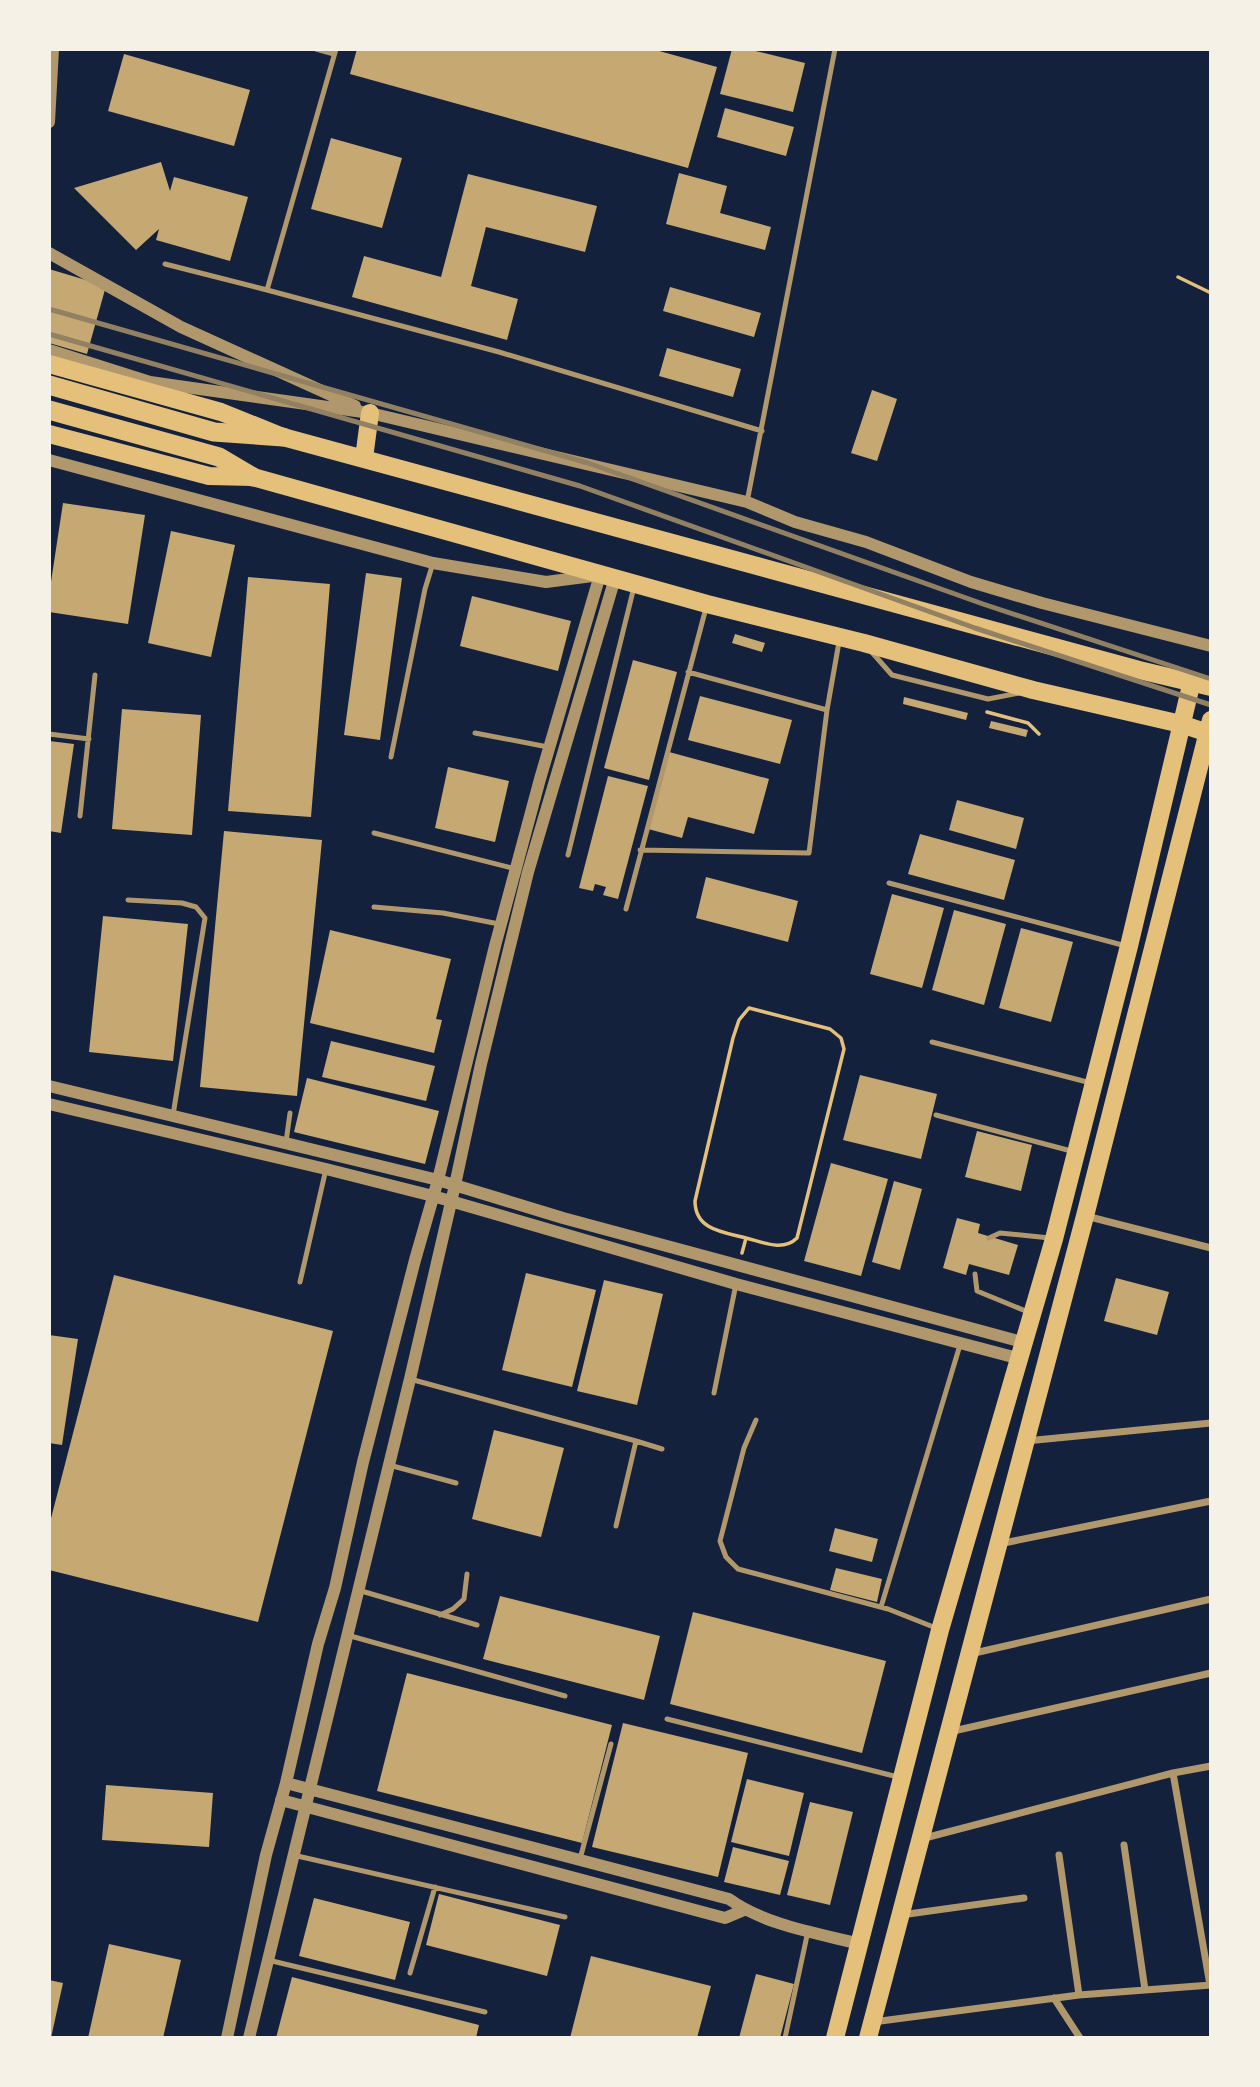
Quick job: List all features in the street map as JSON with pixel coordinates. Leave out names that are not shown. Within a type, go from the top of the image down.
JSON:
[{"type":"highway","points":[[49,364],[221,412],[282,437],[1020,638],[1211,687]]},
{"type":"highway","points":[[49,385],[214,432],[282,437]]},
{"type":"highway","points":[[49,410],[219,457],[253,477]]},
{"type":"highway","points":[[364,458],[370,412]]},
{"type":"highway","points":[[49,434],[209,476],[253,477],[608,577],[1033,690],[1210,729],[1203,773],[870,2030]]},
{"type":"highway","points":[[835,2038],[940,1630],[1034,1314],[1077,1152],[1192,681]]},
{"type":"street","points":[[49,122],[53,49]]},
{"type":"street","points":[[49,253],[181,327],[370,412]]},
{"type":"street","points":[[49,350],[150,382],[370,412],[747,502],[795,522],[866,542],[971,582],[1211,646]]},
{"type":"street","points":[[49,460],[433,563],[546,582],[608,577]]},
{"type":"street","points":[[226,2038],[266,1855],[286,1783],[318,1644],[335,1588],[363,1462],[438,1180],[501,925],[550,747],[608,577]]},
{"type":"street","points":[[249,2038],[410,1379],[481,1064],[528,872],[608,577]]},
{"type":"street","points":[[49,1086],[438,1180],[563,1218],[740,1265],[1023,1351]]},
{"type":"street","points":[[49,1104],[433,1196],[736,1284],[960,1342],[1023,1351]]},
{"type":"street","points":[[1085,1216],[1211,1248]]},
{"type":"street","points":[[1025,1441],[1211,1423]]},
{"type":"street","points":[[999,1544],[1211,1501]]},
{"type":"street","points":[[969,1654],[1211,1599]]},
{"type":"street","points":[[948,1732],[1211,1674]]},
{"type":"street","points":[[920,1839],[1173,1773],[1211,1766]]},
{"type":"street","points":[[870,2030],[1054,1998],[1211,1985],[1173,1773]]},
{"type":"street","points":[[286,1783],[729,1899],[744,1910],[808,1931],[860,1944]]},
{"type":"street","points":[[281,1800],[725,1918],[744,1910]]},
{"type":"street","points":[[1124,1845],[1145,1990]]},
{"type":"street","points":[[1059,1854],[1079,1995]]},
{"type":"street","points":[[901,1915],[1024,1898]]},
{"type":"street","points":[[1054,1998],[1080,2038]]},
{"type":"lane","points":[[267,290],[335,51],[316,49]]},
{"type":"lane","points":[[747,502],[835,49]]},
{"type":"lane","points":[[165,264],[499,352],[762,431]]},
{"type":"lane","points":[[391,757],[425,589],[433,563]]},
{"type":"lane","points":[[568,855],[635,584]]},
{"type":"lane","points":[[626,909],[707,604]]},
{"type":"lane","points":[[640,850],[809,852],[840,638]]},
{"type":"lane","points":[[688,672],[828,710]]},
{"type":"lane","points":[[80,816],[95,675]]},
{"type":"lane","points":[[475,733],[550,747]]},
{"type":"lane","points":[[49,734],[89,739]]},
{"type":"lane","points":[[374,833],[516,869]]},
{"type":"lane","points":[[889,883],[1129,946]]},
{"type":"lane","points":[[128,900],[182,903],[196,907],[205,918],[173,1115]]},
{"type":"lane","points":[[374,907],[443,913],[501,925]]},
{"type":"lane","points":[[932,1042],[1094,1083]]},
{"type":"lane","points":[[286,1142],[290,1113]]},
{"type":"lane","points":[[936,1115],[1077,1152]]},
{"type":"lane","points":[[300,1282],[326,1169]]},
{"type":"lane","points":[[989,1238],[1000,1233],[1054,1238]]},
{"type":"lane","points":[[975,1273],[977,1291],[1034,1314]]},
{"type":"lane","points":[[714,1393],[736,1284]]},
{"type":"lane","points":[[881,1607],[960,1342]]},
{"type":"lane","points":[[410,1379],[662,1448]]},
{"type":"lane","points":[[757,1420],[744,1448],[720,1541],[726,1557],[738,1569],[881,1607],[940,1630]]},
{"type":"lane","points":[[615,1526],[636,1441]]},
{"type":"lane","points":[[389,1465],[456,1483]]},
{"type":"lane","points":[[440,1615],[453,1609],[464,1599],[467,1574]]},
{"type":"lane","points":[[358,1590],[477,1625]]},
{"type":"lane","points":[[347,1635],[565,1696]]},
{"type":"lane","points":[[667,1719],[902,1777]]},
{"type":"lane","points":[[580,1860],[611,1744]]},
{"type":"lane","points":[[293,1855],[565,1917]]},
{"type":"lane","points":[[410,1973],[435,1888]]},
{"type":"lane","points":[[785,2038],[808,1931]]},
{"type":"lane","points":[[268,1961],[485,2012]]},
{"type":"path","points":[[1178,277],[1211,293]]},
{"type":"path","points":[[749,1008],[830,1029],[841,1038],[844,1049],[797,1238],[792,1243],[780,1246],[746,1238],[703,1224],[695,1212],[695,1201],[733,1038],[739,1020],[749,1008]]},
{"type":"path","points":[[740,1265],[746,1238]]},
{"type":"building","points":[[357,49],[652,49],[717,67],[688,168],[350,74]]},
{"type":"building","points":[[732,49],[747,49],[805,63],[793,112],[720,94]]},
{"type":"building","points":[[124,54],[250,90],[234,146],[108,111]]},
{"type":"building","points":[[725,108],[794,127],[786,156],[717,137]]},
{"type":"building","points":[[331,138],[402,158],[382,228],[311,209]]},
{"type":"building","points":[[161,162],[170,191],[174,177],[248,197],[230,261],[156,240],[159,229],[136,250],[74,188]]},
{"type":"building","points":[[679,173],[727,186],[720,213],[771,227],[765,250],[666,224]]},
{"type":"building","points":[[468,174],[597,206],[585,252],[486,227],[471,286],[518,299],[507,340],[352,297],[364,256],[441,277]]},
{"type":"building","points":[[49,269],[106,286],[87,354],[49,343]]},
{"type":"building","points":[[670,287],[761,313],[754,337],[663,311]]},
{"type":"building","points":[[667,348],[741,369],[733,397],[659,376]]},
{"type":"building","points":[[872,390],[897,399],[877,461],[851,453]]},
{"type":"building","points":[[63,503],[145,515],[128,624],[49,612],[49,595]]},
{"type":"building","points":[[171,531],[235,545],[211,657],[148,643]]},
{"type":"building","points":[[366,573],[402,578],[380,740],[344,735]]},
{"type":"building","points":[[248,577],[330,584],[311,817],[228,811]]},
{"type":"building","points":[[472,596],[571,621],[558,671],[460,646]]},
{"type":"building","points":[[735,634],[765,643],[762,652],[732,643]]},
{"type":"building","points":[[633,660],[677,672],[649,780],[604,768]]},
{"type":"building","points":[[700,696],[792,720],[780,764],[688,740]]},
{"type":"building","points":[[904,697],[968,713],[966,720],[903,704]]},
{"type":"building","points":[[122,709],[201,715],[192,835],[112,829]]},
{"type":"building","points":[[991,721],[1028,730],[1026,737],[989,728]]},
{"type":"building","points":[[49,741],[74,744],[61,833],[49,831]]},
{"type":"building","points":[[669,752],[769,779],[754,834],[688,817],[682,838],[648,829]]},
{"type":"building","points":[[448,767],[509,781],[495,842],[435,828]]},
{"type":"building","points":[[608,776],[648,786],[618,899],[603,895],[606,887],[595,884],[593,891],[579,888]]},
{"type":"building","points":[[957,800],[1024,818],[1016,849],[949,830]]},
{"type":"building","points":[[224,831],[322,840],[297,1096],[200,1087]]},
{"type":"building","points":[[920,834],[1015,860],[1004,900],[908,874]]},
{"type":"building","points":[[706,877],[798,901],[788,942],[696,918]]},
{"type":"building","points":[[892,894],[944,908],[922,988],[870,974]]},
{"type":"building","points":[[954,910],[1006,924],[984,1005],[932,990]]},
{"type":"building","points":[[103,916],[188,924],[173,1061],[89,1052]]},
{"type":"building","points":[[1021,928],[1073,942],[1051,1022],[999,1008]]},
{"type":"building","points":[[330,930],[451,959],[436,1019],[442,1020],[434,1053],[310,1023]]},
{"type":"building","points":[[331,1041],[435,1066],[426,1101],[322,1077]]},
{"type":"building","points":[[860,1075],[937,1094],[921,1159],[843,1140]]},
{"type":"building","points":[[307,1078],[439,1111],[425,1164],[294,1132]]},
{"type":"building","points":[[977,1131],[1032,1145],[1021,1191],[965,1177]]},
{"type":"building","points":[[831,1163],[888,1179],[861,1276],[804,1261]]},
{"type":"building","points":[[894,1181],[922,1189],[900,1270],[872,1262]]},
{"type":"building","points":[[957,1218],[980,1224],[978,1233],[1018,1245],[1009,1275],[969,1264],[966,1275],[943,1268]]},
{"type":"building","points":[[526,1273],[596,1290],[572,1387],[502,1370]]},
{"type":"building","points":[[114,1275],[333,1331],[258,1622],[49,1570],[49,1526]]},
{"type":"building","points":[[1116,1278],[1169,1292],[1157,1335],[1104,1321]]},
{"type":"building","points":[[604,1280],[663,1294],[637,1405],[577,1391]]},
{"type":"building","points":[[49,1335],[78,1339],[62,1445],[49,1443]]},
{"type":"building","points":[[494,1430],[564,1448],[541,1537],[472,1519]]},
{"type":"building","points":[[835,1528],[878,1539],[872,1562],[829,1551]]},
{"type":"building","points":[[836,1568],[882,1579],[877,1602],[830,1590]]},
{"type":"building","points":[[500,1596],[660,1636],[644,1700],[483,1659]]},
{"type":"building","points":[[693,1612],[886,1661],[862,1753],[670,1704]]},
{"type":"building","points":[[407,1673],[612,1725],[582,1843],[377,1791]]},
{"type":"building","points":[[623,1723],[748,1753],[718,1877],[592,1847]]},
{"type":"building","points":[[747,1779],[804,1793],[789,1856],[731,1842]]},
{"type":"building","points":[[106,1785],[213,1793],[209,1847],[102,1840]]},
{"type":"building","points":[[810,1802],[853,1812],[830,1905],[787,1895]]},
{"type":"building","points":[[733,1847],[789,1861],[780,1895],[724,1882]]},
{"type":"building","points":[[439,1894],[560,1925],[547,1976],[426,1945]]},
{"type":"building","points":[[314,1898],[410,1922],[395,1980],[299,1956]]},
{"type":"building","points":[[109,1944],[181,1960],[163,2038],[88,2038]]},
{"type":"building","points":[[591,1956],[711,1986],[697,2038],[570,2038]]},
{"type":"building","points":[[756,1974],[794,1984],[780,2038],[739,2038]]},
{"type":"building","points":[[292,1977],[479,2025],[476,2038],[276,2038]]},
{"type":"building","points":[[49,1980],[63,1983],[51,2038],[49,2038]]},
{"type":"railway","points":[[49,309],[588,463],[983,604],[1211,679]]},
{"type":"railway","points":[[49,334],[580,486],[975,628],[1211,705]]}]
